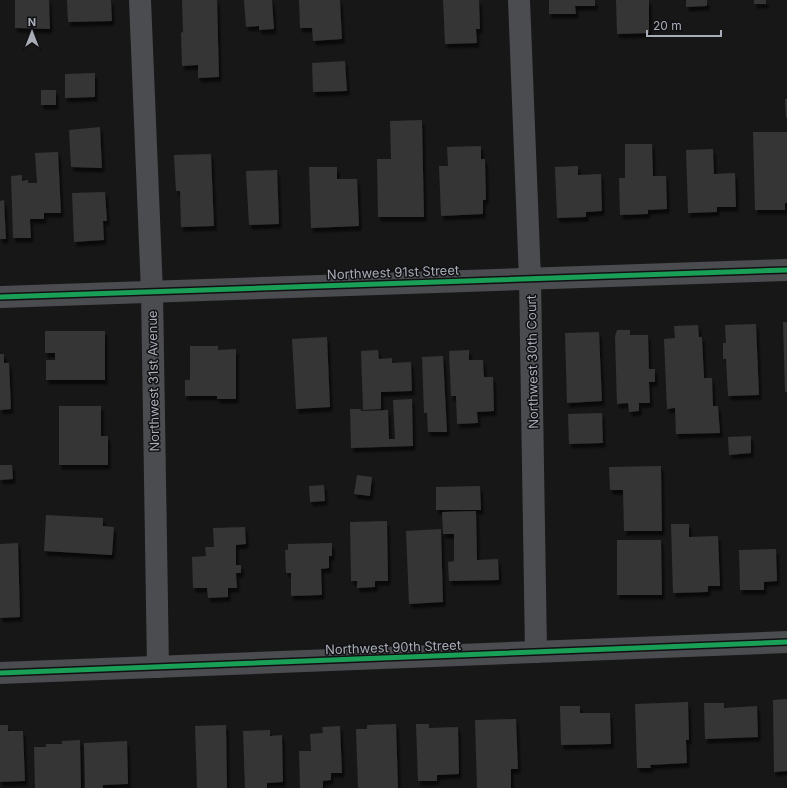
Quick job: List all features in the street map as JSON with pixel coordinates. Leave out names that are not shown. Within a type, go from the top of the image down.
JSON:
[{"type":"street","name":"Northwest 31st Avenue","points":[[140,0],[152,292],[158,667]]},
{"type":"street","name":"Northwest 30th Court","points":[[519,0],[530,279],[536,652]]},
{"type":"street","name":"Northwest 91st Street","points":[[0,297],[787,270]]},
{"type":"street","name":"Northwest 90th Street","points":[[0,673],[787,642]]},
{"type":"building","points":[[15,0],[49,0],[50,29],[15,28]]},
{"type":"building","points":[[67,0],[111,0],[112,21],[68,22]]},
{"type":"building","points":[[182,0],[217,0],[219,77],[198,78],[198,65],[182,66]]},
{"type":"building","points":[[244,0],[272,0],[274,29],[259,30],[259,26],[246,27]]},
{"type":"building","points":[[299,0],[340,0],[342,39],[313,41],[312,28],[300,28]]},
{"type":"building","points":[[443,0],[479,0],[480,29],[476,29],[477,43],[445,44]]},
{"type":"building","points":[[549,0],[595,0],[595,6],[575,6],[576,14],[549,14]]},
{"type":"building","points":[[616,0],[649,0],[649,33],[617,34]]},
{"type":"building","points":[[686,0],[707,0],[707,6],[686,7]]},
{"type":"building","points":[[754,0],[766,0],[766,4],[754,4]]},
{"type":"building","points":[[345,61],[347,91],[313,92],[312,63]]},
{"type":"building","points":[[95,73],[95,97],[65,98],[65,74]]},
{"type":"building","points":[[41,90],[56,90],[56,105],[41,105]]},
{"type":"building","points":[[785,99],[787,99],[787,118],[786,118]]},
{"type":"building","points":[[422,120],[424,217],[378,217],[377,159],[391,159],[390,121]]},
{"type":"building","points":[[100,127],[102,168],[71,167],[69,130]]},
{"type":"building","points":[[753,132],[787,132],[787,203],[785,203],[785,210],[755,210]]},
{"type":"building","points":[[625,144],[652,144],[653,176],[666,176],[667,209],[648,210],[648,214],[620,215],[619,178],[625,178]]},
{"type":"building","points":[[481,146],[481,159],[485,159],[486,200],[483,200],[483,214],[441,216],[439,166],[448,166],[447,147]]},
{"type":"building","points":[[713,149],[714,174],[735,173],[736,207],[717,207],[717,212],[688,213],[686,150]]},
{"type":"building","points":[[58,152],[61,213],[44,213],[44,219],[30,219],[31,238],[13,238],[11,176],[22,175],[22,181],[28,180],[28,183],[37,183],[35,153]]},
{"type":"building","points":[[211,154],[214,226],[181,227],[180,191],[176,191],[174,155]]},
{"type":"building","points":[[578,166],[578,175],[601,174],[602,211],[586,212],[586,217],[557,218],[555,167]]},
{"type":"building","points":[[309,167],[337,167],[337,179],[357,179],[359,226],[311,228]]},
{"type":"building","points":[[277,170],[279,224],[249,225],[246,171]]},
{"type":"building","points":[[105,192],[107,221],[103,221],[104,240],[74,242],[72,193]]},
{"type":"building","points":[[4,200],[6,239],[0,239],[0,201]]},
{"type":"building","points":[[783,322],[787,322],[787,392],[785,392]]},
{"type":"building","points":[[756,324],[759,395],[728,396],[726,359],[723,359],[723,343],[726,343],[725,325]]},
{"type":"building","points":[[698,325],[699,337],[702,337],[704,378],[712,378],[713,406],[718,406],[720,433],[676,434],[675,408],[667,409],[664,339],[675,338],[674,326]]},
{"type":"building","points":[[617,330],[630,330],[630,335],[648,335],[649,369],[655,369],[655,382],[649,382],[650,403],[639,403],[639,411],[629,412],[628,403],[617,404],[615,336]]},
{"type":"building","points":[[45,331],[105,331],[105,380],[46,380],[46,360],[55,360],[55,353],[45,353]]},
{"type":"building","points":[[599,332],[602,401],[567,403],[565,333]]},
{"type":"building","points":[[327,337],[330,407],[296,409],[292,339]]},
{"type":"building","points":[[190,346],[218,346],[218,350],[236,349],[236,399],[217,399],[217,396],[185,396],[185,380],[190,380]]},
{"type":"building","points":[[378,350],[379,359],[392,358],[392,363],[411,362],[412,391],[381,392],[381,409],[363,410],[361,351]]},
{"type":"building","points":[[469,350],[469,360],[483,360],[484,377],[493,377],[494,411],[477,412],[478,423],[457,424],[456,396],[451,396],[449,351]]},
{"type":"building","points":[[0,354],[4,354],[4,363],[9,363],[11,409],[0,410]]},
{"type":"building","points":[[443,356],[447,432],[428,432],[427,413],[424,413],[422,357]]},
{"type":"building","points":[[412,399],[413,446],[351,448],[350,409],[361,409],[361,411],[388,410],[389,439],[395,439],[393,400]]},
{"type":"building","points":[[59,406],[101,406],[101,436],[108,436],[108,465],[59,465]]},
{"type":"building","points":[[602,413],[603,443],[569,444],[568,414]]},
{"type":"building","points":[[751,436],[751,453],[729,455],[728,437]]},
{"type":"building","points":[[0,465],[12,465],[13,479],[0,480]]},
{"type":"building","points":[[661,466],[662,531],[624,531],[623,490],[610,490],[609,467]]},
{"type":"building","points":[[357,475],[372,477],[370,496],[354,494]]},
{"type":"building","points":[[324,485],[325,501],[310,502],[309,486]]},
{"type":"building","points":[[480,486],[481,510],[436,510],[436,487]]},
{"type":"building","points":[[476,511],[477,560],[498,559],[499,580],[449,581],[448,562],[454,561],[454,534],[443,534],[442,512]]},
{"type":"building","points":[[46,515],[103,518],[103,526],[114,527],[112,555],[44,551]]},
{"type":"building","points":[[387,521],[388,581],[375,581],[375,587],[357,588],[357,581],[351,581],[350,522]]},
{"type":"building","points":[[671,524],[689,524],[689,537],[718,536],[720,586],[708,586],[708,592],[673,593]]},
{"type":"building","points":[[245,527],[246,544],[236,545],[236,565],[241,565],[241,573],[236,573],[237,588],[228,588],[228,597],[208,598],[207,588],[193,588],[192,557],[206,556],[205,547],[214,547],[213,528]]},
{"type":"building","points":[[441,529],[443,602],[409,604],[406,531]]},
{"type":"building","points":[[617,540],[661,540],[662,595],[617,595]]},
{"type":"building","points":[[18,543],[20,617],[0,618],[0,544]]},
{"type":"building","points":[[332,543],[332,556],[329,556],[329,568],[321,569],[322,595],[291,596],[291,573],[286,573],[285,550],[288,550],[288,544]]},
{"type":"building","points":[[776,549],[777,581],[764,582],[764,590],[740,590],[739,550]]},
{"type":"building","points":[[787,699],[787,771],[774,772],[773,700]]},
{"type":"building","points":[[688,702],[689,740],[686,740],[687,763],[650,765],[651,768],[637,768],[635,704]]},
{"type":"building","points":[[704,703],[724,703],[724,708],[757,706],[758,737],[705,739]]},
{"type":"building","points":[[560,706],[580,706],[580,713],[610,713],[611,744],[561,745]]},
{"type":"building","points":[[516,719],[518,769],[511,769],[511,788],[477,788],[475,720]]},
{"type":"building","points":[[396,724],[398,788],[358,788],[356,729],[367,729],[367,725]]},
{"type":"building","points":[[416,724],[429,724],[429,728],[458,727],[459,774],[437,775],[437,781],[418,781]]},
{"type":"building","points":[[0,725],[8,725],[8,731],[23,731],[25,781],[0,782]]},
{"type":"building","points":[[226,725],[227,788],[197,788],[195,726]]},
{"type":"building","points":[[340,726],[342,773],[331,773],[331,780],[323,781],[323,788],[300,788],[299,751],[311,751],[310,734],[323,733],[322,727]]},
{"type":"building","points":[[270,730],[270,736],[282,735],[283,782],[267,783],[267,788],[245,788],[243,731]]},
{"type":"building","points":[[80,740],[81,788],[35,788],[34,747],[46,747],[46,744],[62,744],[62,741]]},
{"type":"building","points":[[127,741],[128,784],[103,785],[103,788],[85,788],[84,743]]},
{"type":"cycle path","points":[[0,297],[787,270]]},
{"type":"cycle path","points":[[0,673],[787,642]]}]
